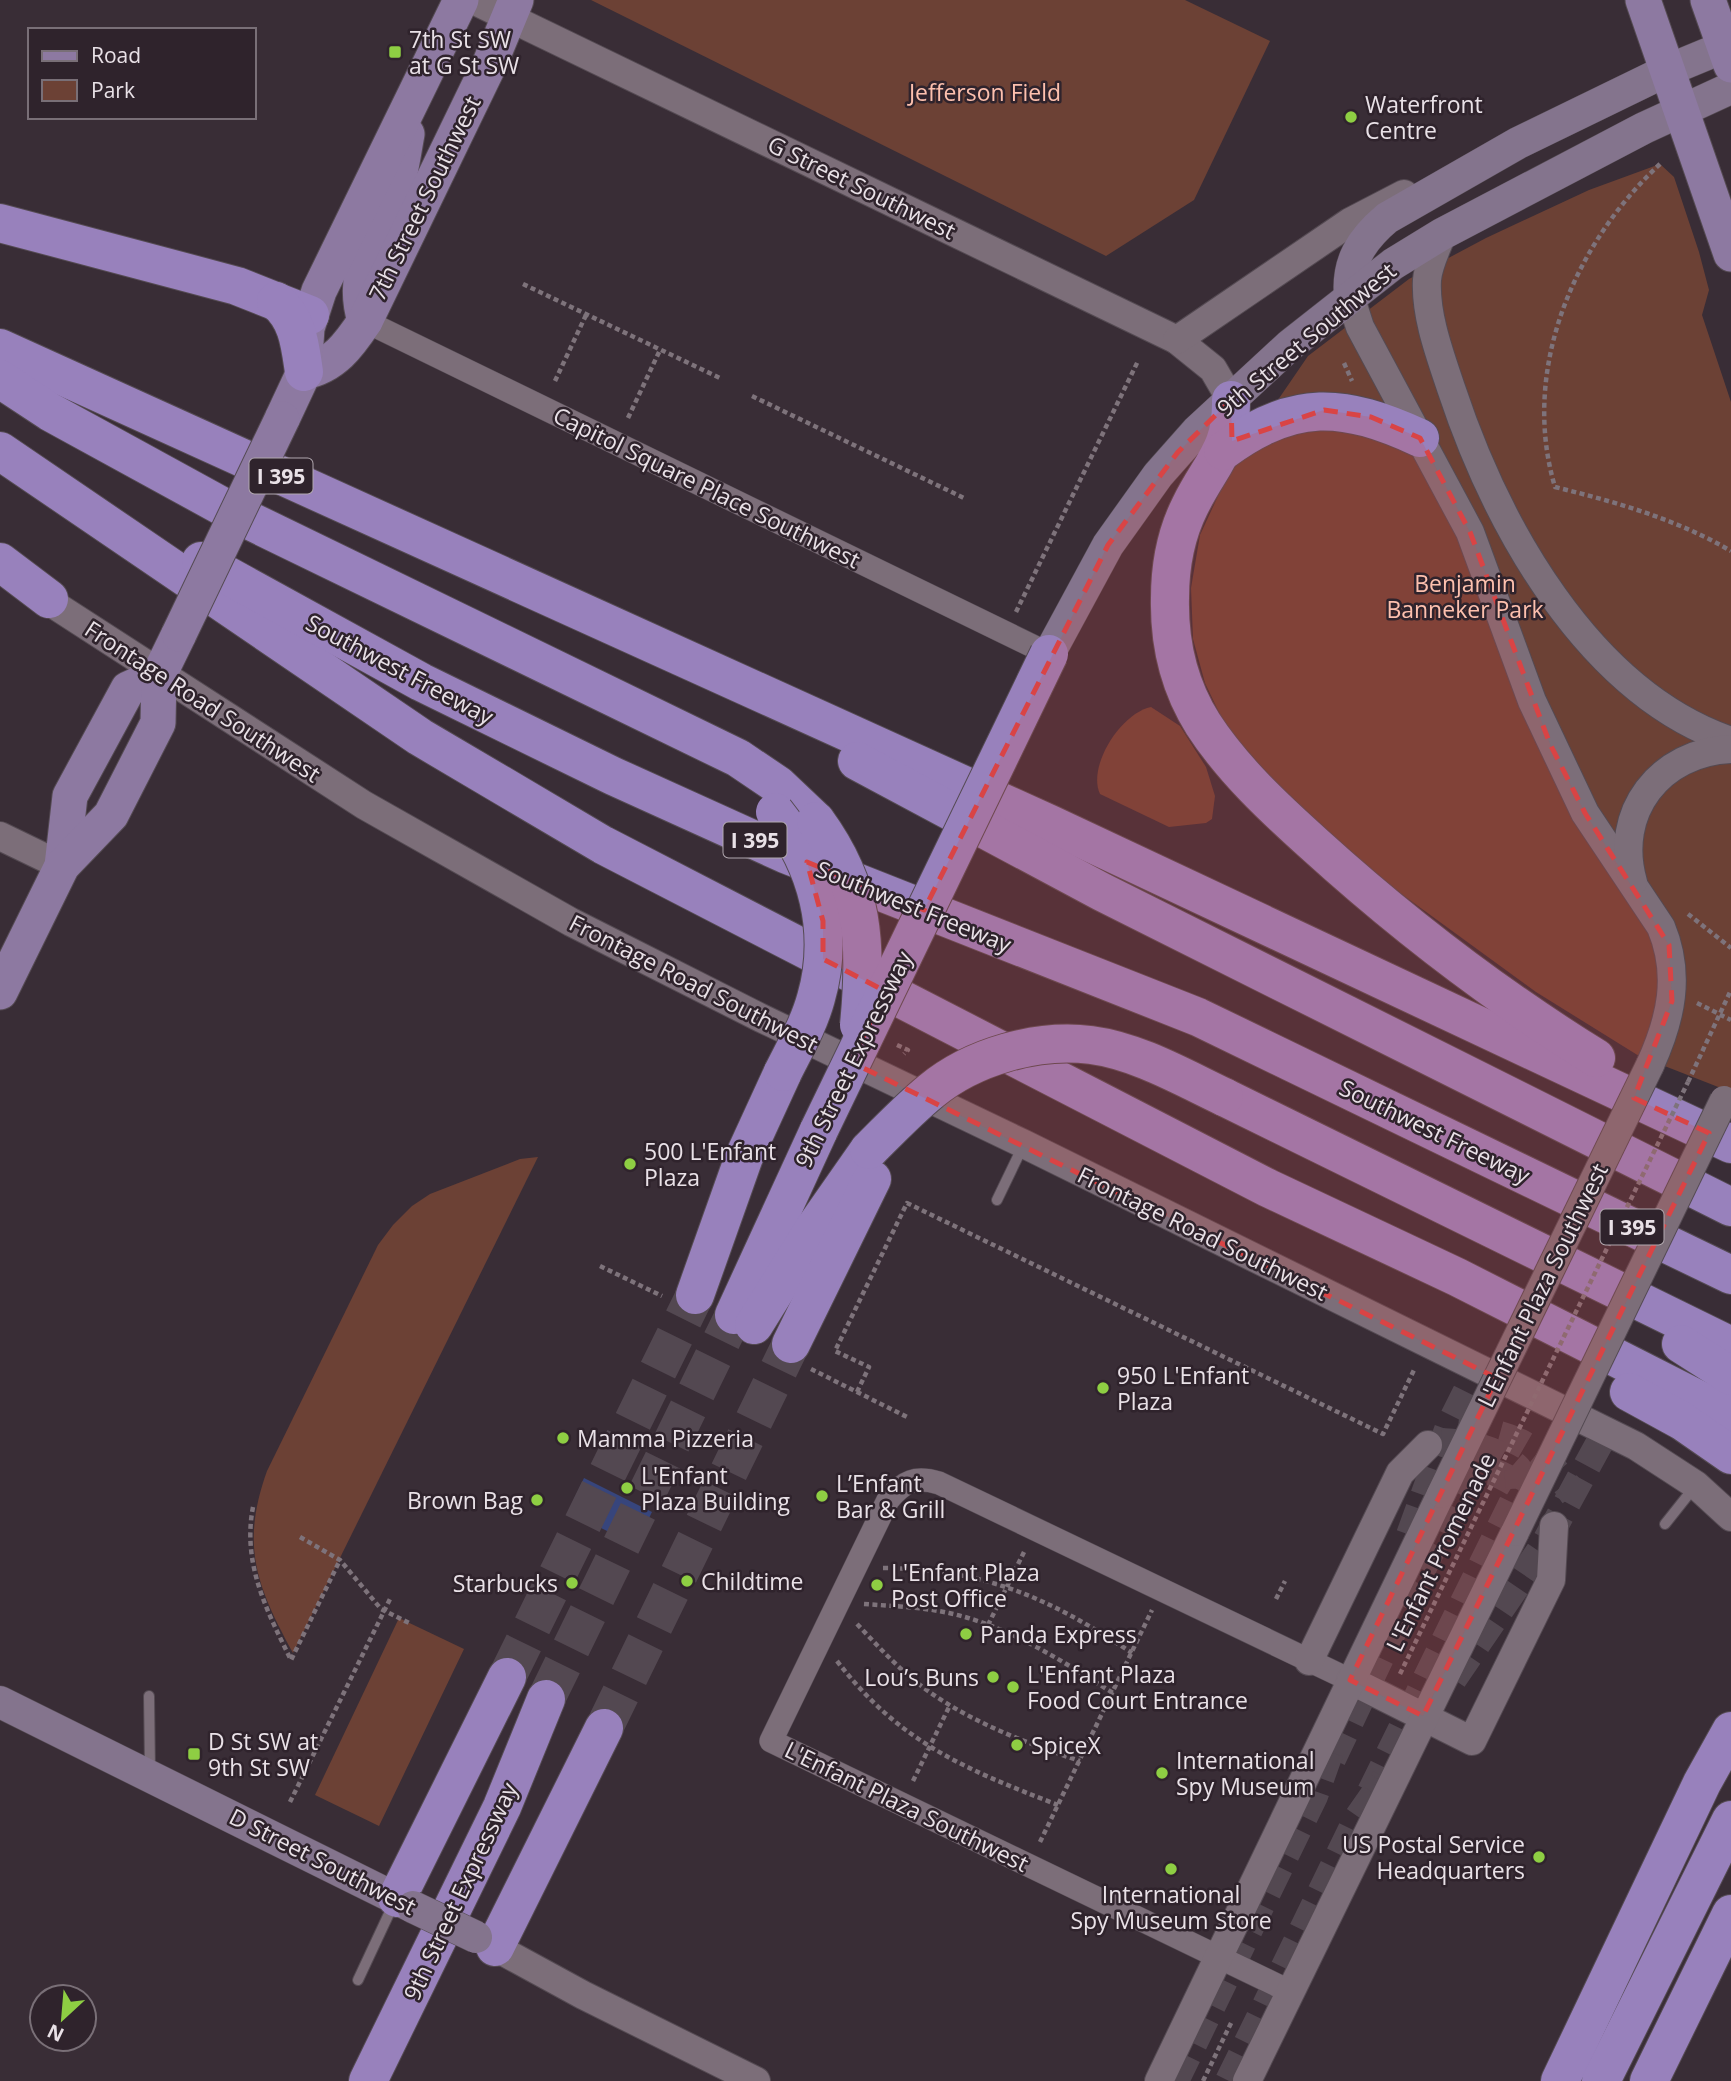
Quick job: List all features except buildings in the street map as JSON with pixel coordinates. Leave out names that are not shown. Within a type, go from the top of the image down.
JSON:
[{"type":"highway","points":[[0,223],[237,286],[293,308],[289,313],[296,330],[304,372]]},
{"type":"highway","name":"I 395","points":[[0,348],[1050,824],[1731,1142]]},
{"type":"highway","points":[[0,379],[50,412],[227,509],[757,769],[799,802],[816,821],[842,860],[860,914],[864,964],[856,1051]]},
{"type":"highway","points":[[1230,400],[1229,435],[1223,451],[1199,489],[1180,529],[1170,597],[1171,628],[1180,676],[1202,722],[1219,747],[1283,815],[1416,931],[1549,1027],[1731,1142]]},
{"type":"highway","points":[[1223,451],[1264,426],[1324,410],[1371,417],[1420,438]]},
{"type":"highway","points":[[0,451],[419,737],[534,806],[688,890],[1268,1188],[1457,1277],[1731,1416]]},
{"type":"highway","name":"Southwest Freeway","points":[[0,451],[410,676],[601,771],[785,854],[1198,1017],[1731,1275]]},
{"type":"highway","points":[[0,562],[49,599]]},
{"type":"highway","points":[[563,603],[1042,861],[1731,1207]]},
{"type":"highway","name":"9th Street Expressway","points":[[876,1154],[744,1320],[819,1130],[1048,654]]},
{"type":"highway","points":[[559,673],[738,782],[775,812],[803,854],[819,898],[824,932],[822,972],[816,998],[744,1157],[695,1295]]},
{"type":"highway","points":[[791,1344],[876,1154],[931,1090],[951,1077],[995,1057],[1022,1049],[1069,1044],[1091,1045],[1135,1057],[1224,1097],[1731,1346]]},
{"type":"highway","points":[[1268,1188],[1449,1297],[1658,1407],[1731,1455]]},
{"type":"highway","points":[[1528,1248],[1731,1376]]},
{"type":"highway","points":[[405,1902],[507,1677]]},
{"type":"highway","name":"9th Street Expressway","points":[[368,2081],[555,1703]]},
{"type":"highway","points":[[485,1942],[604,1728]]},
{"type":"highway","points":[[1560,2081],[1702,1783],[1731,1731]]},
{"type":"highway","points":[[1601,2081],[1731,1819]]},
{"type":"highway","points":[[1649,2081],[1731,1914]]},
{"type":"main road","points":[[293,308],[341,243],[461,0]]},
{"type":"main road","points":[[1643,0],[1731,254]]},
{"type":"main road","points":[[1350,296],[1352,263],[1373,230],[1387,218],[1518,143],[1666,71],[1729,52],[1708,0]]},
{"type":"main road","name":"7th Street Southwest","points":[[304,372],[321,368],[337,357],[365,321],[490,62],[512,9]]},
{"type":"main road","name":"9th Street Southwest","points":[[1048,654],[1108,545],[1129,513],[1178,452],[1230,400],[1350,296],[1393,264],[1442,234],[1680,111],[1731,88]]},
{"type":"main road","points":[[365,321],[360,302],[361,267],[398,183],[413,96]]},
{"type":"main road","points":[[0,992],[62,866],[111,816],[158,723],[159,675],[304,372]]},
{"type":"main road","name":"D Street Southwest","points":[[0,1702],[485,1942]]},
{"type":"street","name":"G Street Southwest","points":[[473,0],[512,9],[1177,340],[1213,369],[1230,400]]},
{"type":"street","points":[[1177,340],[1350,222],[1459,165],[1518,143]]},
{"type":"street","points":[[1442,234],[1427,277],[1427,292],[1444,368],[1485,477],[1523,548],[1577,625],[1624,677],[1677,717],[1731,740]]},
{"type":"street","name":"L'Enfant Plaza Southwest","points":[[1159,2081],[1350,1680],[1650,1065],[1672,1001],[1673,965],[1661,927],[1590,822],[1550,744],[1470,532],[1360,327],[1350,296]]},
{"type":"street","name":"Capitol Square Place Southwest","points":[[365,321],[1048,654]]},
{"type":"street","name":"Frontage Road Southwest","points":[[0,573],[49,599],[159,675],[364,805],[571,922],[1655,1457],[1696,1485],[1731,1517]]},
{"type":"street","name":"L'Enfant Plaza Southwest","points":[[1634,884],[1627,860],[1628,843],[1637,809],[1655,780],[1684,759],[1715,750],[1731,749]]},
{"type":"street","points":[[0,836],[62,866]]},
{"type":"street","points":[[1247,2081],[1728,1094]]},
{"type":"street","points":[[1309,1661],[1401,1473],[1428,1445]]},
{"type":"street","name":"L'Enfant Plaza Southwest","points":[[1291,1992],[771,1741],[888,1500],[905,1482],[915,1479],[939,1483],[1472,1741],[1547,1588],[1554,1566],[1554,1526]]},
{"type":"street","name":"D Street Southwest","points":[[485,1942],[583,1995],[756,2081]]},
{"type":"lane","points":[[997,1200],[1024,1144]]},
{"type":"lane","points":[[1665,1524],[1696,1485]]},
{"type":"lane","points":[[149,1696],[149,1774]]},
{"type":"lane","points":[[358,1980],[405,1902]]},
{"type":"path","points":[[1660,164],[1627,195],[1601,231],[1574,282],[1556,328],[1545,395],[1545,454],[1555,487],[1614,501],[1675,523],[1731,551]]},
{"type":"path","points":[[523,284],[722,379]]},
{"type":"path","points":[[555,381],[586,315]]},
{"type":"path","points":[[628,418],[660,350]]},
{"type":"path","points":[[1339,353],[1357,391]]},
{"type":"path","points":[[1013,619],[1138,361]]},
{"type":"path","points":[[752,396],[966,499]]},
{"type":"path","points":[[1684,910],[1731,948]]},
{"type":"path","name":"L'Enfant Promenade","points":[[1400,1675],[1731,990]]},
{"type":"path","points":[[1696,1003],[1731,1020]]},
{"type":"path","points":[[857,1392],[869,1367],[835,1351],[907,1203],[1383,1434],[1414,1370]]},
{"type":"path","points":[[253,1507],[251,1550],[256,1584],[291,1660],[340,1560]]},
{"type":"path","points":[[300,1537],[340,1560],[381,1609],[411,1624]]},
{"type":"path","points":[[988,1625],[1028,1545]]},
{"type":"path","points":[[878,1568],[953,1572],[1007,1587],[1067,1613],[1132,1653]]},
{"type":"path","points":[[1276,1599],[1285,1581]]},
{"type":"path","points":[[290,1802],[391,1597]]},
{"type":"path","points":[[860,1604],[950,1613],[988,1625],[1045,1651],[1113,1693]]},
{"type":"path","points":[[1037,1849],[1154,1607]]},
{"type":"path","points":[[853,1620],[916,1681],[950,1705],[999,1730],[1080,1761]]},
{"type":"path","points":[[834,1657],[885,1716],[929,1746],[988,1777],[1058,1805]]},
{"type":"path","points":[[909,1788],[950,1705]]},
{"type":"path","points":[[1203,2081],[1233,2021]]},
{"type":"highlighted area","points":[[1231,400],[1232,441],[1324,410],[1371,417],[1420,438],[1470,532],[1550,744],[1585,813],[1669,945],[1672,1001],[1634,1098],[1709,1133],[1423,1716],[1350,1680],[1497,1378],[851,1062],[885,991],[823,959],[823,921],[807,862],[924,910],[1108,545],[1178,452]]},
{"type":"green space","name":"Jefferson Field","points":[[591,0],[1185,0],[1270,41],[1194,200],[1106,256]]},
{"type":"green space","name":"Benjamin Banneker Park","points":[[1660,164],[1674,177],[1699,252],[1709,290],[1702,315],[1731,402],[1731,1092],[1639,1056],[1536,992],[1385,882],[1289,798],[1225,725],[1205,683],[1193,639],[1191,588],[1200,535],[1230,470],[1308,356],[1409,279],[1486,238],[1589,190]]},
{"type":"green space","points":[[1151,707],[1180,726],[1206,767],[1215,796],[1212,819],[1206,823],[1169,827],[1100,794],[1098,769],[1109,742],[1129,719]]},
{"type":"green space","points":[[538,1157],[293,1653],[270,1607],[256,1565],[254,1544],[259,1498],[267,1471],[378,1245],[412,1206],[430,1194],[520,1159]]},
{"type":"green space","points":[[399,1618],[464,1649],[379,1826],[315,1795]]},
{"type":"water","points":[[584,1478],[652,1512],[636,1545],[568,1512]]},
{"type":"tunnel","points":[[507,1677],[695,1295]]},
{"type":"tunnel","points":[[546,1699],[734,1315]]},
{"type":"tunnel","points":[[604,1728],[791,1344]]},
{"type":"tunnel","points":[[1410,1535],[1449,1427],[1478,1369]]},
{"type":"tunnel","points":[[1458,1428],[1496,1434],[1525,1445],[1549,1465],[1574,1495]]},
{"type":"tunnel","points":[[1453,1679],[1544,1545],[1606,1431]]},
{"type":"tunnel","points":[[1371,1792],[1520,1488],[1518,1469],[1502,1456],[1472,1446],[1441,1442]]},
{"type":"tunnel","points":[[1332,1759],[1464,1481],[1471,1475],[1485,1471],[1507,1478],[1521,1487]]},
{"type":"tunnel","points":[[1175,2081],[1314,1796],[1334,1740]]},
{"type":"tunnel","points":[[1229,2081],[1357,1819],[1385,1779]]},
{"type":"place","name":"7th St SW at G St SW","points":[[395,52]]},
{"type":"place","name":"Waterfront Centre","points":[[1351,117]]},
{"type":"place","name":"500 L'Enfant Plaza","points":[[630,1164]]},
{"type":"place","name":"950 L'Enfant Plaza","points":[[1103,1388]]},
{"type":"place","name":"Mamma Pizzeria","points":[[563,1438]]},
{"type":"place","name":"L'Enfant Plaza Building","points":[[627,1488]]},
{"type":"place","name":"L’Enfant Bar & Grill","points":[[822,1496]]},
{"type":"place","name":"Brown Bag","points":[[537,1500]]},
{"type":"place","name":"Childtime","points":[[687,1581]]},
{"type":"place","name":"Starbucks","points":[[572,1583]]},
{"type":"place","name":"L'Enfant Plaza Post Office","points":[[877,1585]]},
{"type":"place","name":"Panda Express","points":[[966,1634]]},
{"type":"place","name":"Lou’s Buns","points":[[993,1677]]},
{"type":"place","name":"L'Enfant Plaza Food Court Entrance","points":[[1013,1687]]},
{"type":"place","name":"SpiceX","points":[[1017,1745]]},
{"type":"place","name":"D St SW at 9th St SW","points":[[194,1754]]},
{"type":"place","name":"International Spy Museum","points":[[1162,1773]]},
{"type":"place","name":"US Postal Service Headquarters","points":[[1539,1857]]},
{"type":"place","name":"International Spy Museum Store","points":[[1171,1869]]}]
